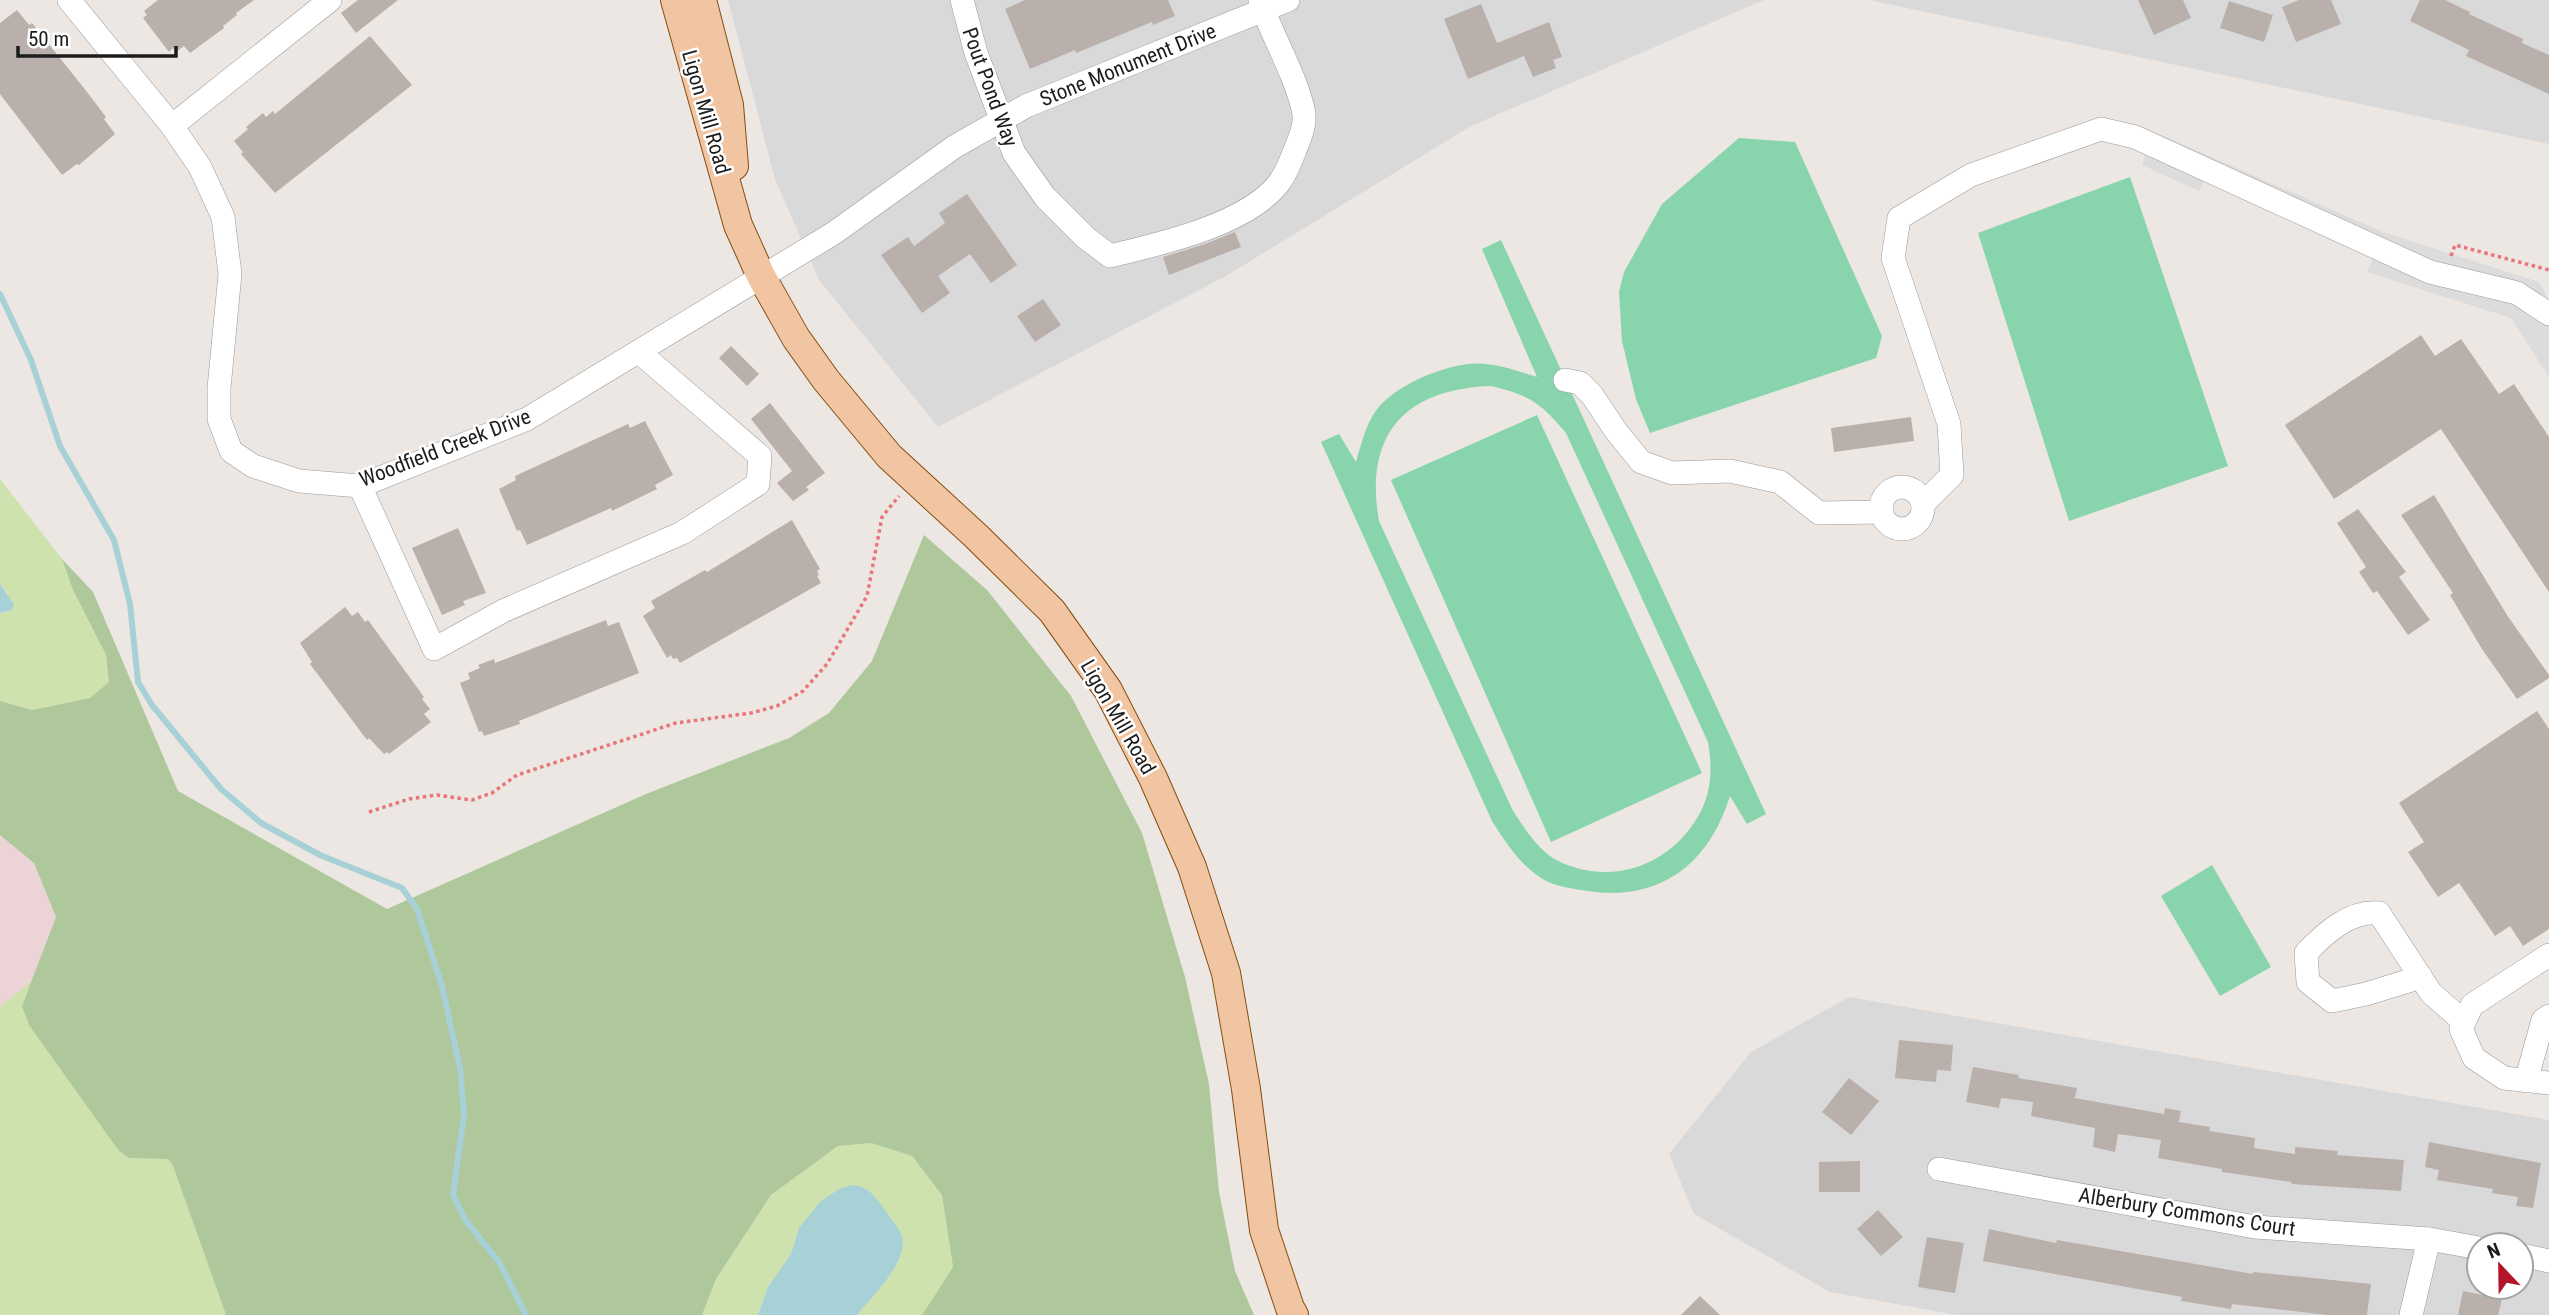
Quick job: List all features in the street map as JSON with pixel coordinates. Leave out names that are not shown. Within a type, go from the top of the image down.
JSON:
[{"type":"main road","name":"Ligon Mill Road","points":[[675,0],[738,225],[761,276],[796,338],[889,456],[1052,611],[1108,691],[1142,756],[1192,867],[1226,973],[1246,1088],[1264,1230],[1294,1315]]},
{"type":"main road","name":"Ligon Mill Road","points":[[702,0],[729,105],[738,225]]},
{"type":"street","name":"Woodfield Creek Drive","points":[[69,0],[172,126],[200,167],[223,217],[230,274],[219,388],[219,419],[231,451],[253,466],[299,481],[360,486],[527,419],[761,276]]},
{"type":"street","points":[[172,126],[330,0]]},
{"type":"street","name":"Pout Pond Way","points":[[962,0],[975,53],[1014,153],[1045,197],[1086,238],[1110,256],[1181,238],[1221,223],[1257,202],[1278,184],[1302,134],[1304,111],[1292,75],[1261,5]]},
{"type":"street","name":"Stone Monument Drive","points":[[761,276],[834,233],[954,147],[1026,106],[1261,5],[1288,0]]},
{"type":"street","points":[[1565,380],[1580,383],[1592,395],[1640,462],[1672,473],[1730,471],[1780,482],[1819,513],[1882,512],[1884,498],[1895,488],[1909,488],[1921,497],[1923,504],[1952,475],[1949,424],[1893,258],[1899,218],[1971,175],[2101,129],[2136,136],[2430,272],[2517,293],[2549,314]]},
{"type":"street","points":[[360,486],[434,649],[503,611],[682,533],[758,484],[760,456],[639,352]]},
{"type":"street","points":[[2421,977],[2332,1001],[2308,982],[2306,953],[2326,933],[2364,911],[2379,913],[2421,977],[2431,993],[2464,1022]]},
{"type":"street","points":[[2549,955],[2472,1005],[2461,1029],[2474,1058],[2504,1078],[2538,1082],[2543,1020],[2549,1016]]},
{"type":"street","name":"Alberbury Commons Court","points":[[1939,1170],[2255,1227],[2429,1239],[2465,1245]]},
{"type":"street","points":[[2411,1315],[2429,1239]]},
{"type":"path","points":[[2452,254],[2455,245],[2549,271]]},
{"type":"path","points":[[369,812],[409,799],[437,795],[472,800],[492,793],[517,775],[676,723],[751,713],[777,706],[803,691],[827,664],[867,596],[882,517],[900,494]]},
{"type":"shaded area","points":[[728,0],[1764,0],[1471,126],[1226,276],[938,427],[819,280],[775,179]]},
{"type":"shaded area","points":[[1869,0],[2549,0],[2549,144]]},
{"type":"shaded area","points":[[2152,131],[2383,232],[2539,282],[2549,301],[2549,377],[2511,318],[2367,272],[2377,250],[2206,178],[2199,191],[2142,165]]},
{"type":"shaded area","points":[[0,835],[34,863],[56,917],[32,981],[0,1006]]},
{"type":"shaded area","points":[[1849,997],[2549,1120],[2549,1315],[1957,1315],[1830,1292],[1694,1214],[1669,1154],[1751,1052]]},
{"type":"green space","points":[[1739,138],[1795,142],[1882,336],[1876,358],[1650,433],[1636,399],[1622,341],[1619,292],[1624,272],[1662,204]]},
{"type":"green space","points":[[2130,177],[2228,466],[2069,521],[1978,233]]},
{"type":"green space","points":[[1501,240],[1766,814],[1747,824],[1730,796],[1721,820],[1695,859],[1659,884],[1638,890],[1614,893],[1588,891],[1551,883],[1529,869],[1503,838],[1492,821],[1321,442],[1339,434],[1356,462],[1369,424],[1384,402],[1409,384],[1441,370],[1485,364],[1537,377],[1482,249]],"holes":[[[1491,386],[1504,389],[1541,407],[1566,433],[1708,742],[1710,777],[1701,811],[1679,841],[1666,852],[1634,868],[1599,872],[1580,869],[1550,856],[1528,833],[1513,811],[1379,521],[1376,490],[1378,464],[1385,441],[1397,422],[1414,407],[1435,396],[1461,389]]]},
{"type":"green space","points":[[1537,415],[1702,773],[1551,842],[1391,480]]},
{"type":"green space","points":[[0,479],[62,559],[73,590],[106,655],[109,682],[90,698],[32,710],[0,701],[0,613],[7,612],[8,594],[0,584]]},
{"type":"green space","points":[[924,535],[987,590],[1071,696],[1142,833],[1185,977],[1209,1084],[1219,1192],[1235,1271],[1254,1315],[922,1315],[953,1267],[942,1195],[912,1156],[871,1143],[838,1146],[771,1195],[716,1279],[702,1315],[226,1315],[173,1166],[168,1159],[129,1158],[119,1151],[29,1025],[22,1006],[56,917],[34,863],[0,835],[0,701],[32,710],[90,698],[109,682],[106,655],[73,590],[62,559],[93,592],[178,791],[387,909],[646,794],[789,738],[829,713],[872,661]]},
{"type":"green space","points":[[2212,865],[2271,967],[2220,996],[2161,896]]},
{"type":"green space","points":[[32,981],[22,1006],[119,1151],[129,1158],[168,1159],[173,1166],[226,1315],[0,1315],[0,1006]]},
{"type":"green space","points":[[871,1143],[912,1156],[942,1195],[953,1267],[922,1315],[857,1315],[898,1263],[799,1228],[791,1254],[768,1287],[758,1315],[702,1315],[716,1279],[771,1195],[838,1146]]},
{"type":"water","points":[[0,584],[14,604],[12,610],[0,613]]},
{"type":"water","points":[[852,1185],[875,1196],[901,1234],[900,1257],[887,1279],[857,1315],[758,1315],[768,1287],[791,1254],[799,1228],[820,1202],[839,1189]]},
{"type":"building","points":[[158,0],[254,0],[236,13],[224,28],[190,53],[184,46],[176,52],[173,48],[169,52],[143,18],[147,15],[144,11]]},
{"type":"building","points":[[358,0],[398,0],[356,33],[341,13]]},
{"type":"building","points":[[1025,0],[1168,0],[1175,16],[1153,25],[1152,22],[1076,53],[1075,50],[1030,69],[1005,9]]},
{"type":"building","points":[[2138,0],[2183,0],[2191,18],[2154,35]]},
{"type":"building","points":[[2299,0],[2331,0],[2341,24],[2296,42],[2282,7]]},
{"type":"building","points":[[2420,0],[2445,0],[2549,55],[2549,94],[2466,56],[2469,50],[2410,21]]},
{"type":"building","points":[[2229,1],[2273,15],[2264,42],[2220,28]]},
{"type":"building","points":[[1481,4],[1497,43],[1549,22],[1562,57],[1553,60],[1556,68],[1533,77],[1524,56],[1468,79],[1444,19]]},
{"type":"building","points":[[17,10],[29,25],[32,23],[87,92],[115,134],[79,165],[62,175],[0,94],[0,23]]},
{"type":"building","points":[[370,36],[412,85],[275,193],[241,154],[243,152],[234,141],[263,113],[266,117],[273,111],[275,114]]},
{"type":"building","points":[[967,194],[1017,265],[991,283],[970,254],[938,276],[950,293],[922,313],[881,255],[908,237],[914,246],[945,223],[939,213]]},
{"type":"building","points":[[1235,232],[1241,247],[1169,275],[1163,257]]},
{"type":"building","points":[[1043,299],[1061,325],[1035,342],[1017,316]]},
{"type":"building","points":[[2421,335],[2435,356],[2461,339],[2499,394],[2514,384],[2549,437],[2549,592],[2441,429],[2334,499],[2285,425]]},
{"type":"building","points":[[731,346],[759,374],[747,386],[719,358]]},
{"type":"building","points":[[770,403],[825,473],[806,487],[809,490],[793,501],[777,483],[792,471],[751,419]]},
{"type":"building","points":[[1911,417],[1914,441],[1834,452],[1831,428]]},
{"type":"building","points":[[645,421],[673,475],[655,485],[657,489],[612,511],[611,508],[527,545],[520,530],[517,531],[499,489],[516,480],[515,476],[628,424],[630,428]]},
{"type":"building","points":[[2434,495],[2507,615],[2549,675],[2549,678],[2517,699],[2482,649],[2450,595],[2453,593],[2401,515]]},
{"type":"building","points":[[2358,509],[2406,572],[2399,577],[2430,620],[2408,635],[2377,591],[2373,593],[2359,572],[2366,567],[2337,523]]},
{"type":"building","points":[[792,520],[820,569],[817,576],[821,583],[680,663],[671,655],[667,658],[643,616],[655,608],[651,601],[705,570],[707,572]]},
{"type":"building","points":[[458,528],[486,593],[463,601],[465,605],[442,615],[412,548]]},
{"type":"building","points":[[345,607],[352,616],[358,612],[365,622],[368,620],[430,709],[424,714],[431,722],[389,754],[384,754],[369,738],[367,740],[310,664],[312,662],[300,643]]},
{"type":"building","points":[[606,620],[608,626],[619,622],[639,673],[519,721],[520,724],[484,736],[482,731],[479,732],[460,683],[470,679],[468,673],[480,668],[478,665],[494,659],[495,663]]},
{"type":"building","points":[[2537,711],[2549,729],[2549,929],[2523,946],[2510,926],[2495,936],[2459,883],[2438,897],[2408,852],[2424,842],[2399,803]]},
{"type":"building","points":[[1899,1040],[1953,1045],[1951,1071],[1937,1070],[1936,1082],[1895,1078]]},
{"type":"building","points":[[1973,1067],[2077,1088],[2075,1098],[2164,1114],[2165,1108],[2181,1111],[2179,1122],[2210,1127],[2209,1131],[2255,1138],[2254,1148],[2295,1154],[2295,1147],[2338,1151],[2337,1155],[2404,1160],[2401,1191],[2291,1184],[2292,1182],[2222,1172],[2222,1169],[2158,1158],[2161,1140],[2118,1134],[2115,1152],[2093,1147],[2095,1128],[2031,1116],[2033,1102],[2001,1098],[1999,1108],[1966,1102]]},
{"type":"building","points":[[1849,1078],[1879,1101],[1851,1135],[1822,1112]]},
{"type":"building","points":[[2429,1142],[2541,1163],[2533,1208],[2516,1206],[2518,1197],[2492,1193],[2493,1189],[2437,1180],[2439,1170],[2425,1167]]},
{"type":"building","points":[[1860,1161],[1860,1192],[1819,1192],[1819,1162]]},
{"type":"building","points":[[1878,1210],[1903,1237],[1881,1256],[1857,1229]]},
{"type":"building","points":[[1989,1229],[2056,1243],[2057,1240],[2253,1274],[2371,1284],[2367,1315],[2327,1315],[2232,1304],[2231,1309],[2181,1301],[2182,1297],[1983,1261]]},
{"type":"building","points":[[1927,1237],[1964,1243],[1955,1293],[1918,1287]]},
{"type":"building","points":[[2463,1291],[2465,1301],[2502,1301],[2498,1315],[2458,1315]]},
{"type":"building","points":[[1700,1296],[1720,1315],[1681,1315]]},
{"type":"waterway","points":[[0,294],[31,360],[60,446],[114,540],[130,604],[138,682],[152,705],[221,789],[261,823],[320,855],[402,888],[417,909],[442,986],[460,1068],[464,1114],[453,1195],[466,1221],[499,1262],[526,1315]]}]
